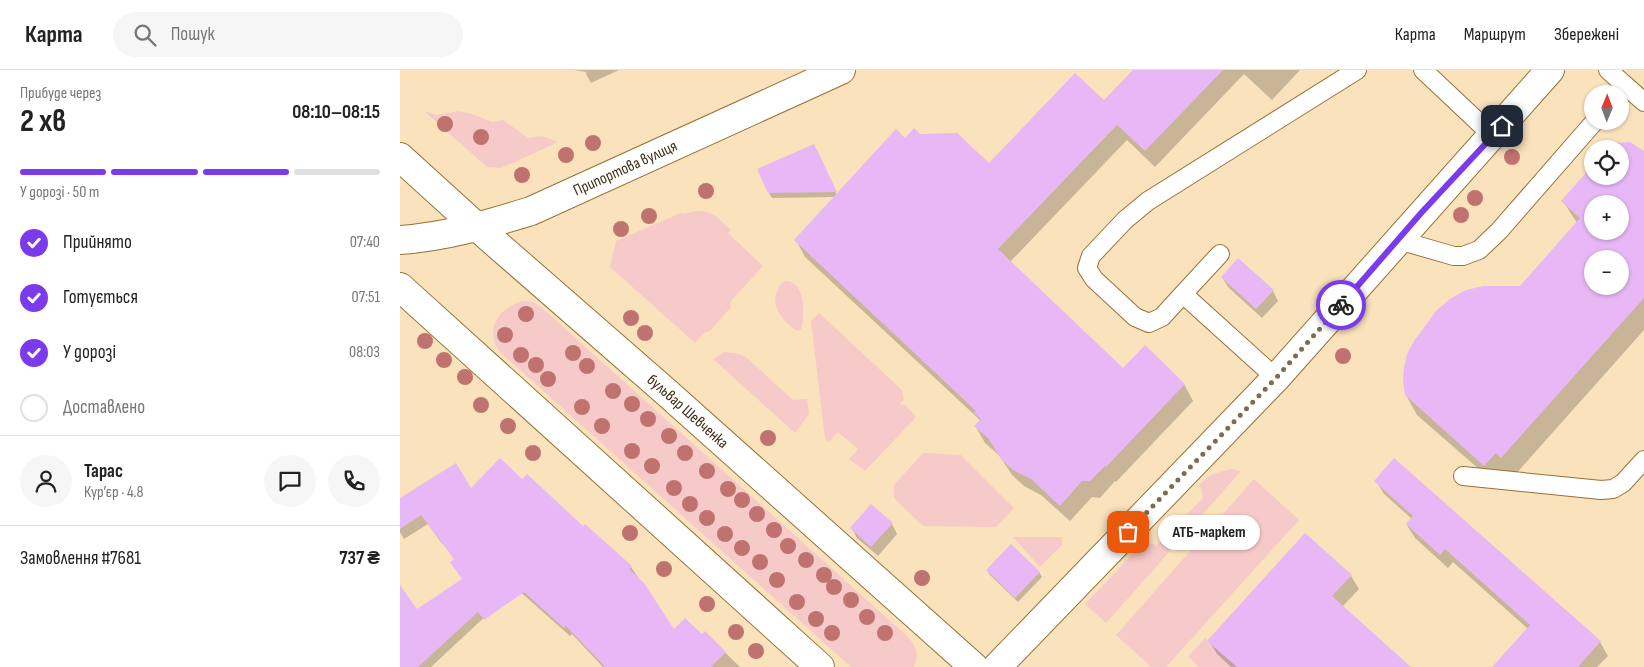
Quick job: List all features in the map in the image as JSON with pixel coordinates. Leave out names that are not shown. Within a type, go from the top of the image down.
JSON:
[{"type":"main road","name":"Припортова вулиця","points":[[400,240],[447,234],[531,211],[841,70]]},
{"type":"main road","points":[[998,667],[1276,378],[1550,70]]},
{"type":"main road","name":"бульвар Шевченка","points":[[400,157],[974,667]]},
{"type":"main road","points":[[400,287],[820,667]]},
{"type":"lane","points":[[1220,254],[1162,317],[1149,323],[1135,317],[1094,279],[1087,268],[1091,256],[1125,220],[1142,206],[1357,70]]},
{"type":"lane","points":[[1423,70],[1492,136]]},
{"type":"lane","points":[[1608,70],[1619,85]]},
{"type":"lane","points":[[1629,93],[1644,102]]},
{"type":"lane","points":[[1398,240],[1454,256],[1463,256],[1479,250],[1499,231],[1588,130]]},
{"type":"lane","points":[[1183,294],[1276,378]]},
{"type":"lane","points":[[1463,476],[1601,490],[1613,489],[1623,483],[1644,460]]},
{"type":"shaded area","points":[[424,111],[437,115],[459,111],[492,122],[503,120],[528,138],[542,136],[558,142],[500,168],[487,167]]},
{"type":"shaded area","points":[[707,212],[719,219],[731,230],[728,233],[763,266],[730,302],[731,307],[710,331],[704,333],[695,343],[610,267],[616,241],[681,213]]},
{"type":"shaded area","points":[[786,281],[793,283],[801,293],[803,308],[802,324],[801,330],[798,331],[787,323],[776,307],[776,295],[780,285]]},
{"type":"shaded area","points":[[523,301],[533,302],[541,307],[908,637],[916,651],[914,667],[851,667],[500,352],[493,336],[496,321],[507,309]]},
{"type":"shaded area","points":[[819,313],[902,390],[904,400],[900,404],[902,406],[904,404],[916,417],[865,471],[849,459],[858,449],[838,432],[829,442],[825,439],[811,321]]},
{"type":"shaded area","points":[[724,352],[736,353],[746,357],[793,400],[807,399],[809,414],[795,433],[713,359]]},
{"type":"shaded area","points":[[923,453],[961,455],[1014,508],[996,527],[923,526],[894,498],[894,485]]},
{"type":"shaded area","points":[[1231,469],[1241,471],[1106,623],[1085,604],[1144,542],[1157,545],[1203,498],[1200,484],[1214,474]]},
{"type":"shaded area","points":[[1254,479],[1299,520],[1166,667],[1151,667],[1116,635]]},
{"type":"shaded area","points":[[1013,537],[1062,537],[1062,545],[1040,567]]},
{"type":"shaded area","points":[[1205,638],[1237,667],[1199,667],[1188,657]]},
{"type":"building","points":[[1133,70],[1223,70],[1145,151],[1117,125],[998,249],[1123,368],[1145,345],[1185,384],[1106,467],[1090,481],[1082,481],[1060,506],[1031,479],[1013,470],[1001,459],[988,438],[974,426],[981,419],[974,413],[976,411],[794,240],[896,129],[905,138],[914,128],[920,134],[957,133],[989,163],[1075,73],[1104,100]]},
{"type":"building","points":[[1629,142],[1644,151],[1644,298],[1501,458],[1496,453],[1484,466],[1405,395],[1403,381],[1407,354],[1436,311],[1450,299],[1466,290],[1484,286],[1520,286],[1580,218],[1561,201],[1584,175],[1584,185],[1629,185]]},
{"type":"building","points":[[814,144],[837,192],[768,193],[757,169]]},
{"type":"building","points":[[1238,258],[1274,290],[1256,309],[1221,277]]},
{"type":"building","points":[[500,458],[522,479],[527,474],[583,526],[585,524],[632,566],[629,569],[644,583],[674,629],[685,618],[702,634],[705,631],[726,652],[711,667],[605,667],[566,626],[564,628],[524,592],[484,620],[478,612],[418,667],[400,667],[400,585],[417,609],[462,579],[450,562],[454,559],[421,515],[400,529],[400,498],[456,463],[471,488]]},
{"type":"building","points":[[1394,458],[1601,641],[1578,667],[1492,667],[1530,625],[1445,549],[1440,555],[1406,524],[1413,516],[1374,481]]},
{"type":"building","points":[[871,504],[893,523],[871,547],[850,528]]},
{"type":"building","points":[[1305,533],[1352,575],[1332,596],[1411,667],[1237,667],[1207,641]]},
{"type":"building","points":[[1011,544],[1040,572],[1015,598],[986,570]]},
{"type":"way so far","points":[[1128,532],[1276,378],[1341,305]]},
{"type":"place","name":"АТБ-маркет","points":[[1128,532]]},
{"type":"route","points":[[1341,305],[1422,212],[1502,126]]}]
